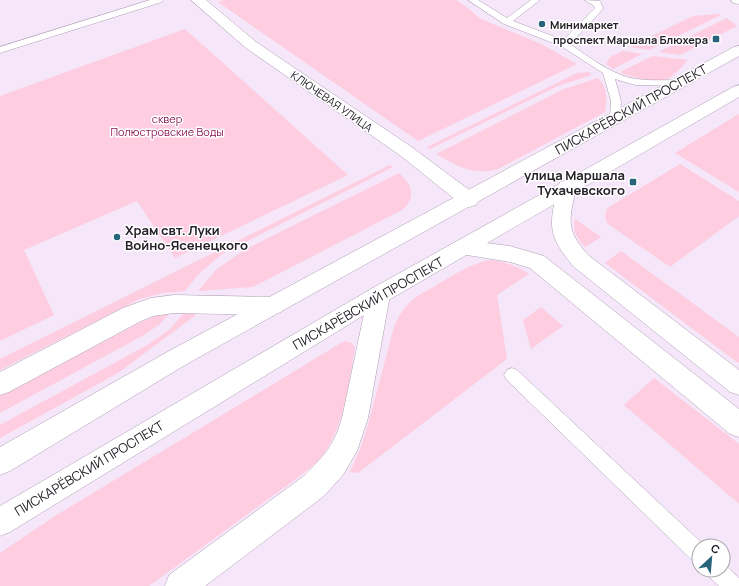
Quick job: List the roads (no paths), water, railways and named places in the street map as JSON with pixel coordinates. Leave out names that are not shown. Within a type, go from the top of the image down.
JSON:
[{"type":"main road","name":"КЛЮЧЕВАЯ УЛИЦА","points":[[200,0],[251,45],[407,152],[469,200]]},
{"type":"main road","name":"ПИСКАРЁВСКИЙ ПРОСПЕКТ","points":[[0,462],[177,358],[469,200],[739,50]]},
{"type":"main road","name":"ПИСКАРЁВСКИЙ ПРОСПЕКТ","points":[[0,522],[379,295],[739,90]]},
{"type":"main road","points":[[567,187],[560,227],[562,237],[569,248],[581,261],[739,383]]},
{"type":"main road","points":[[462,248],[504,252],[522,256],[537,262],[739,425]]},
{"type":"main road","points":[[180,586],[314,486],[333,466],[348,442],[355,418],[379,295]]},
{"type":"main road","points":[[0,384],[131,315],[151,307],[184,304],[272,306]]},
{"type":"lane","points":[[0,50],[159,0]]},
{"type":"lane","points":[[472,0],[507,22],[564,44],[620,78],[635,82],[680,82]]},
{"type":"lane","points":[[507,22],[536,0]]},
{"type":"lane","points":[[564,44],[599,8],[597,3],[588,0]]},
{"type":"lane","points":[[608,72],[616,101],[615,118]]},
{"type":"lane","points":[[512,374],[691,545]]},
{"type":"lane","points":[[724,578],[733,586]]},
{"type":"place","name":"Минимаркет","points":[[542,24]]},
{"type":"place","name":"проспект Маршала Блюхера","points":[[716,39]]},
{"type":"place","name":"улица Маршала Тухачевского","points":[[633,182]]},
{"type":"place","name":"Храм свт. Луки Войно-Ясенецкого","points":[[117,237]]},
{"type":"park label","name":"сквер Полюстровские Воды","points":[[167,124]]}]
